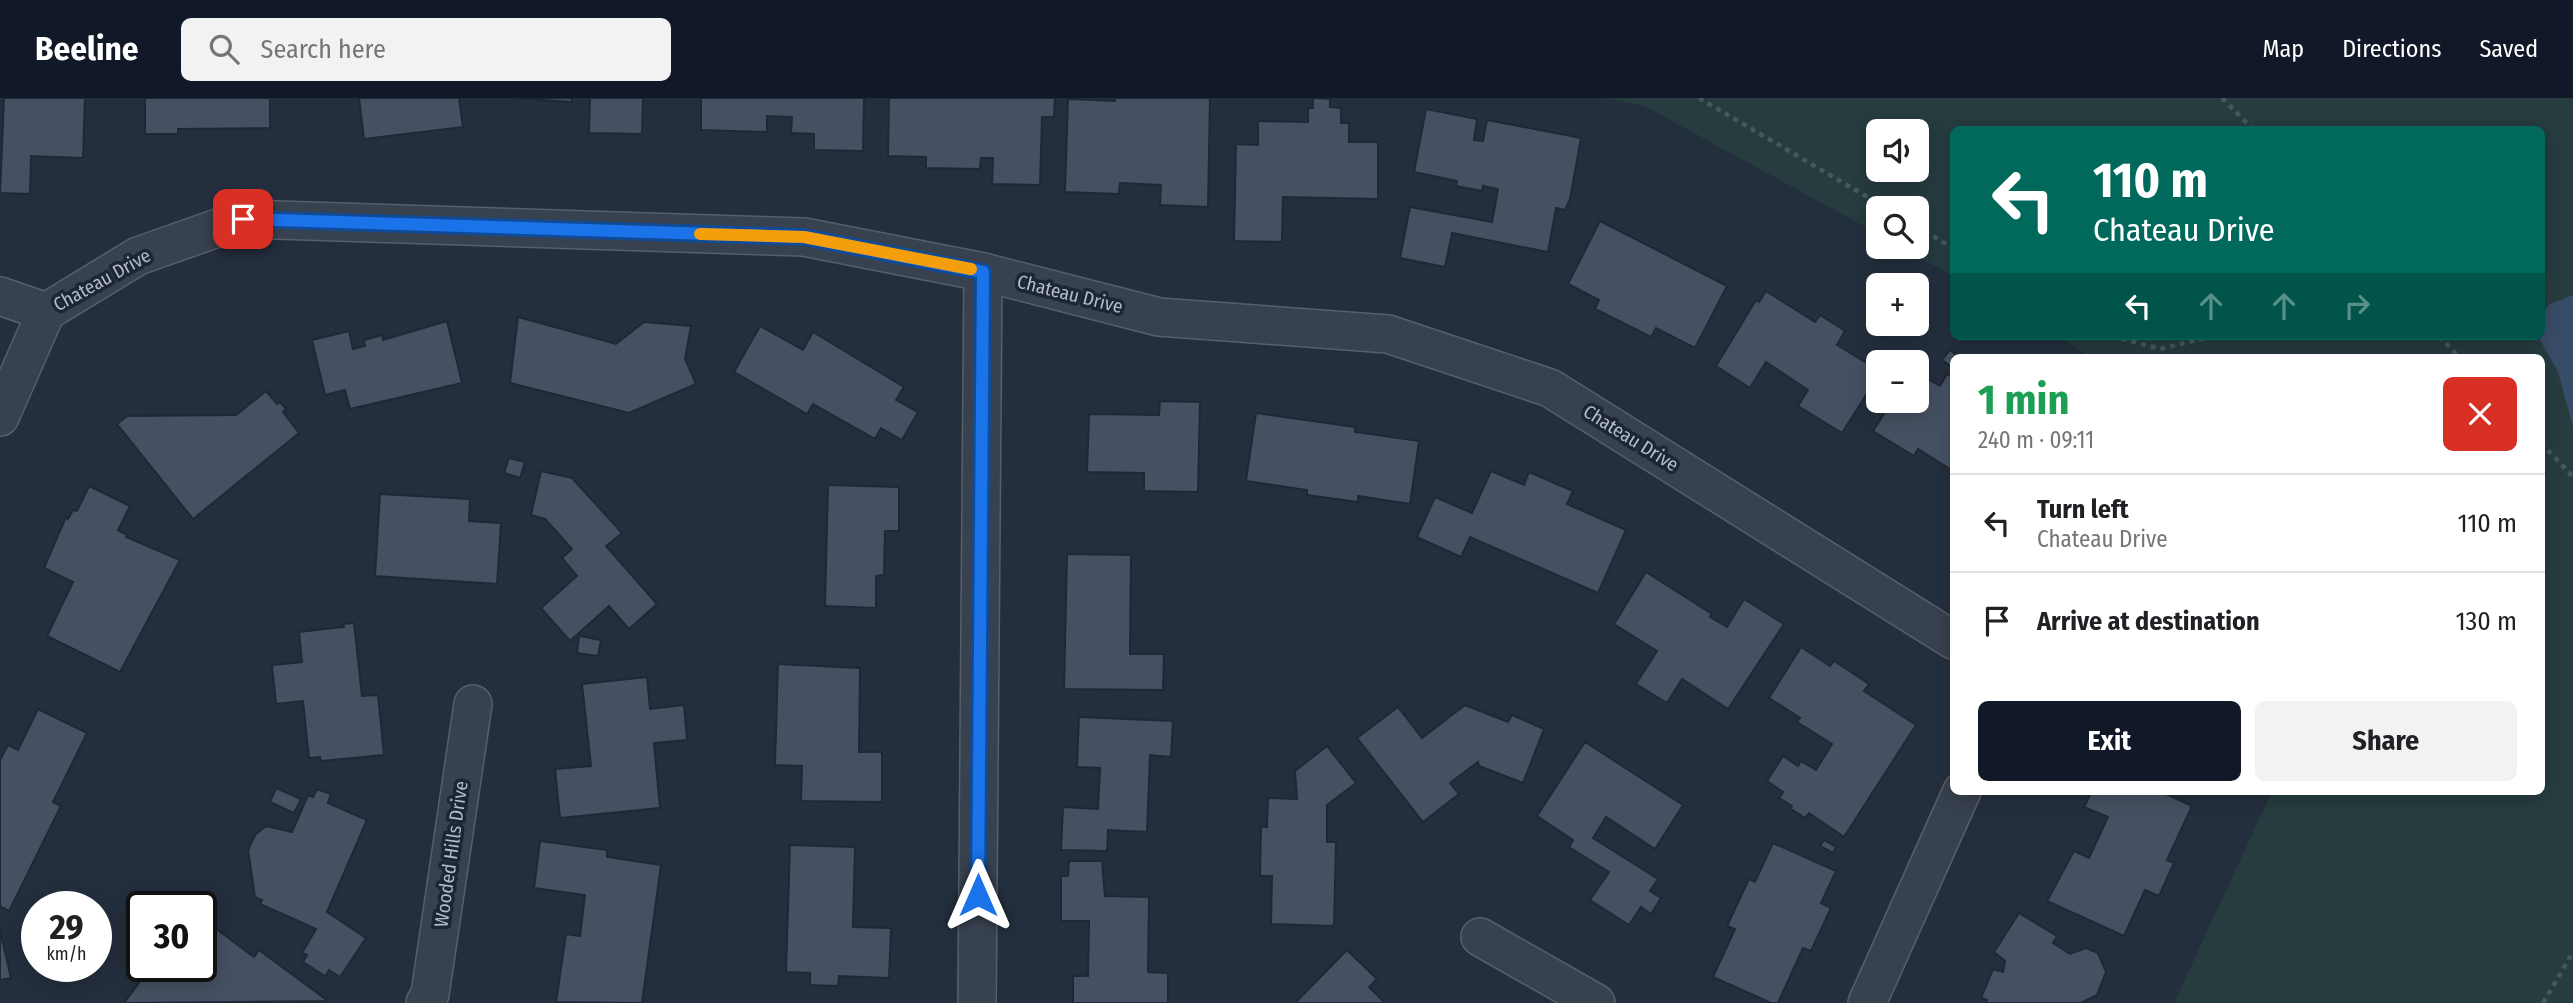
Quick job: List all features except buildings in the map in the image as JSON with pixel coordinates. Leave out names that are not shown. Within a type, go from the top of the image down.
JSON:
[{"type":"street","name":"Chateau Drive","points":[[0,417],[46,312],[138,256],[243,219],[804,237],[983,272],[1159,317],[1388,334],[1550,388],[1950,638]]},
{"type":"street","points":[[977,1003],[983,272]]},
{"type":"street","name":"Chateau Drive","points":[[0,296],[46,312]]},
{"type":"street","name":"Wooded Hills Drive","points":[[425,1003],[430,994],[473,704]]},
{"type":"street","points":[[1867,1003],[1960,795]]},
{"type":"street","points":[[1480,937],[1595,1003]]},
{"type":"path","points":[[1699,98],[1866,196]]},
{"type":"path","points":[[2222,98],[2250,126]]},
{"type":"path","points":[[1929,234],[1950,246]]},
{"type":"path","points":[[2127,340],[2160,349],[2197,340]]},
{"type":"path","points":[[2444,340],[2456,354]]},
{"type":"path","points":[[2545,447],[2573,477]]},
{"type":"path","points":[[2543,1003],[2573,952]]},
{"type":"green space","points":[[1605,98],[2573,98],[2573,1003],[2174,1003],[2270,795],[2545,795],[2545,354],[2085,354],[2065,340],[2545,340],[2545,126],[1950,126],[1950,274],[1923,259],[1929,259],[1929,196],[1866,196],[1866,227],[1645,106]]},
{"type":"water","points":[[2573,295],[2573,427],[2558,372],[2540,340],[2545,340],[2545,311],[2548,305]]},
{"type":"slow traffic","points":[[700,234],[804,237],[971,269]]},
{"type":"route","points":[[243,219],[804,237],[983,272],[978,895]]}]
